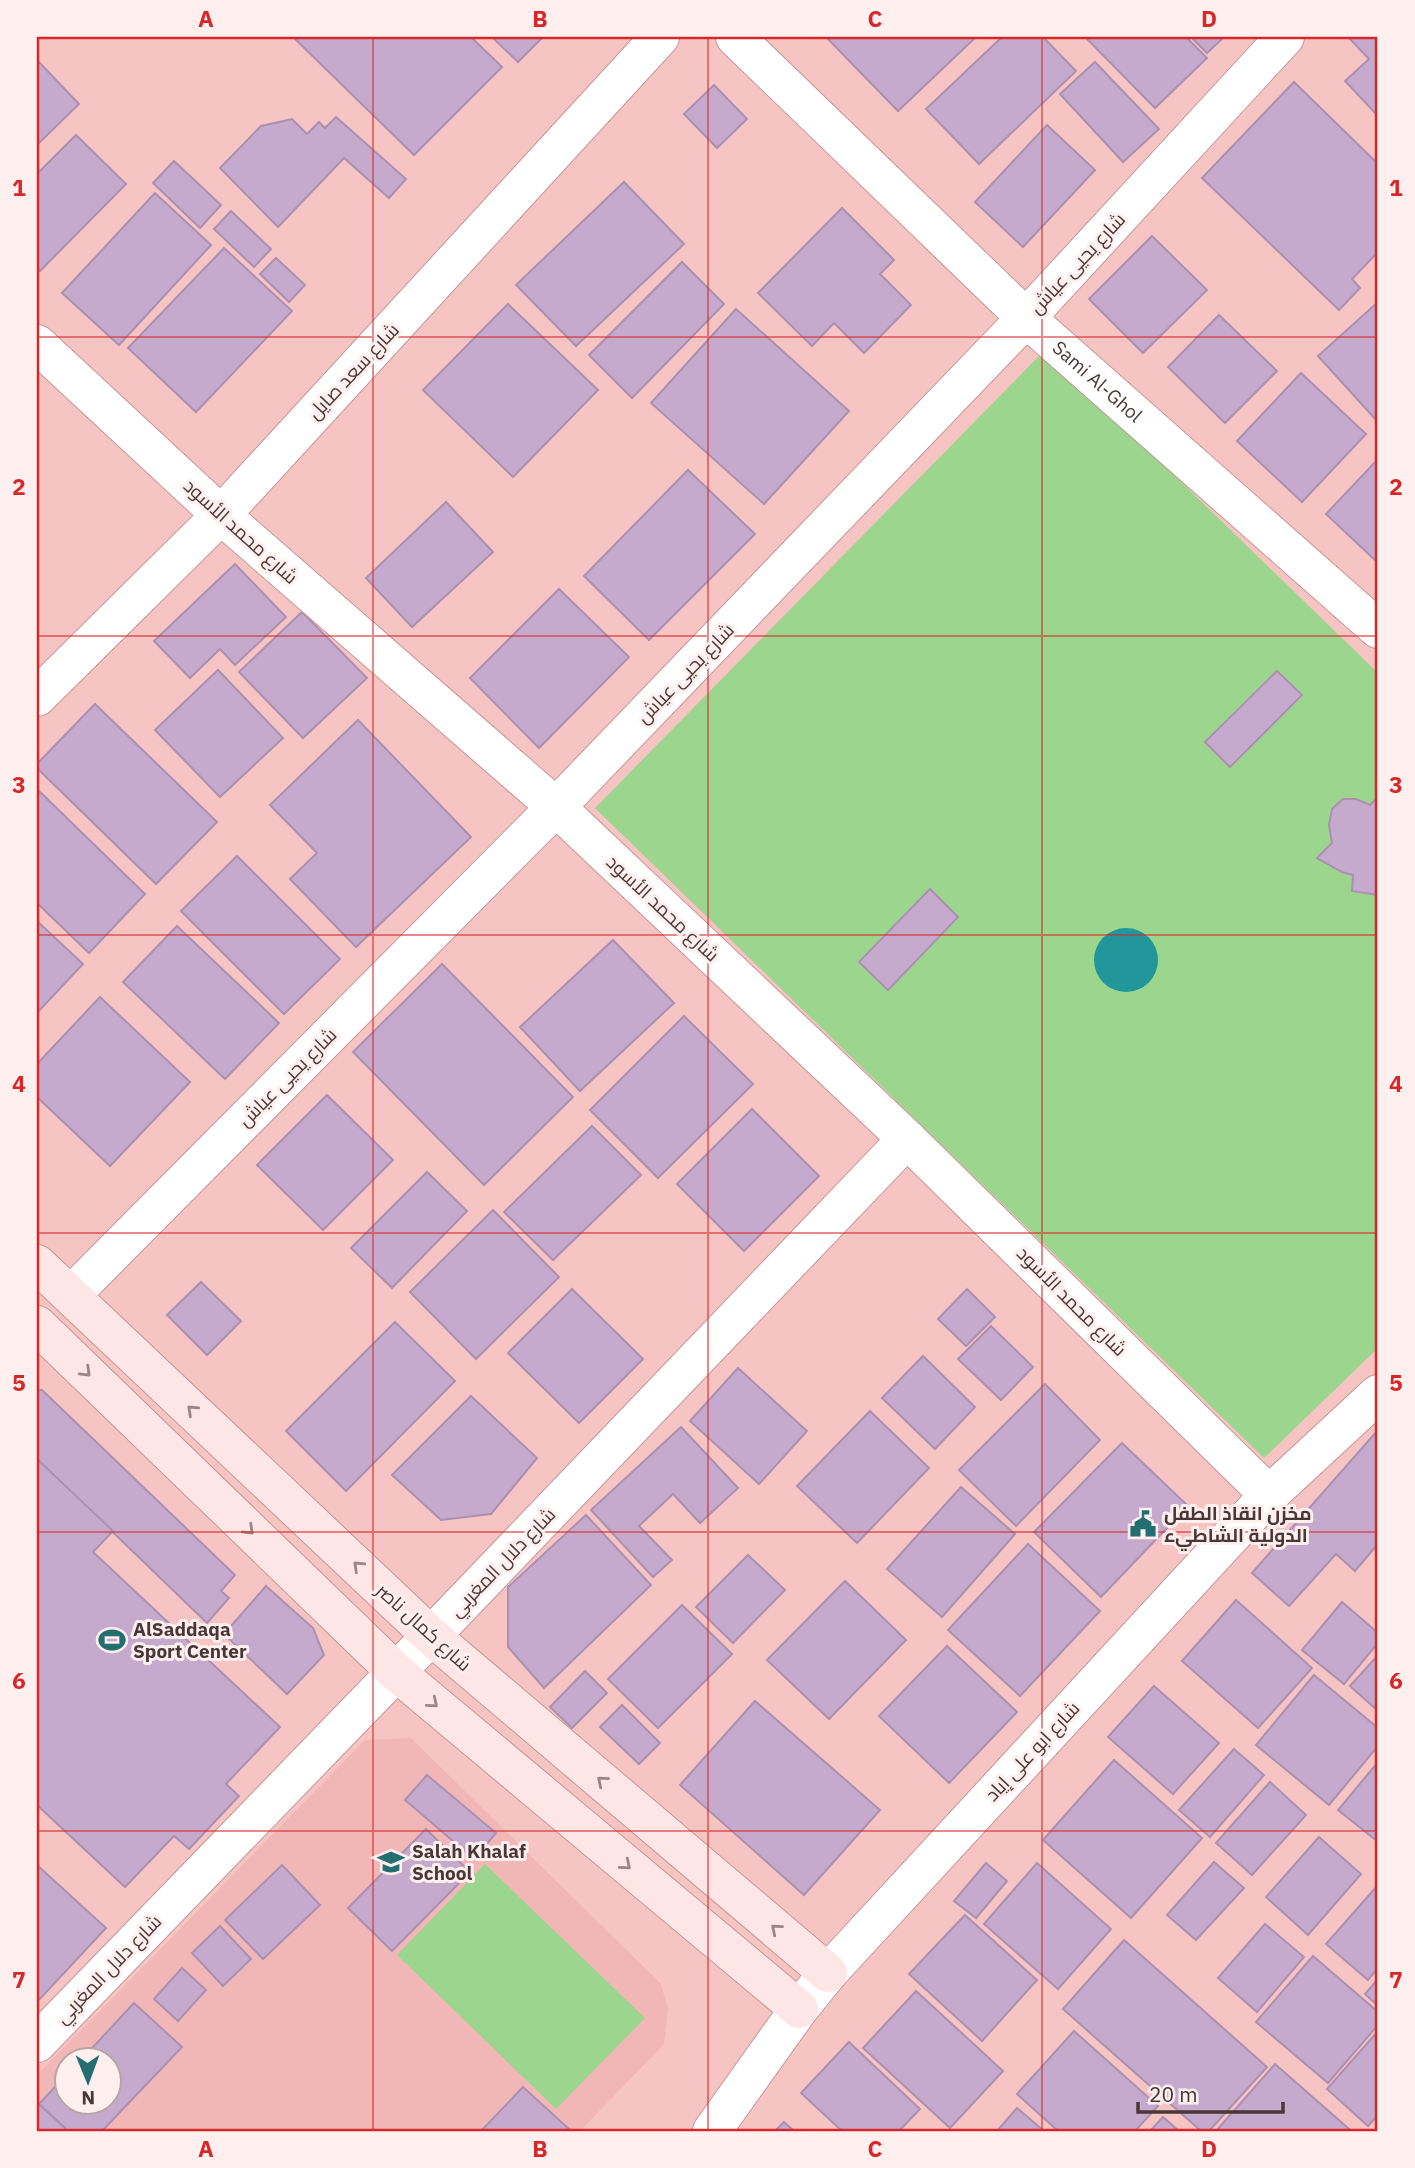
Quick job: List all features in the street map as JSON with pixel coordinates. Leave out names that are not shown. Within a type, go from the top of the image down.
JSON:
[{"type":"main road","name":"شارع كمال ناصر","points":[[37,1264],[431,1636],[828,1973]]},
{"type":"main road","points":[[37,1325],[396,1672],[799,2009]]},
{"type":"street","name":"شارع سعد صايل","points":[[37,696],[221,514],[660,37]]},
{"type":"street","name":"Sami Al-Ghol","points":[[735,37],[1026,318],[1378,629]]},
{"type":"street","name":"شارع يحيى عياش","points":[[71,1295],[555,807],[1026,318],[1285,37]]},
{"type":"street","name":"شارع محمد الأسود","points":[[37,344],[221,514],[555,807],[907,1139],[1269,1495]]},
{"type":"street","name":"شارع دلال المغربي","points":[[37,2043],[907,1139]]},
{"type":"street","name":"شارع ابو على إياد","points":[[712,2131],[828,1973],[1269,1495],[1378,1394]]},
{"type":"shaded area","name":"Salah Khalaf School","points":[[411,1738],[661,1984],[668,2009],[664,2044],[580,2131],[37,2131],[37,2075],[52,2060],[52,2116],[122,2116],[122,2046],[65,2046],[365,1740]]},
{"type":"green space","points":[[1045,350],[1378,673],[1378,1348],[1264,1458],[595,808]]},
{"type":"green space","points":[[485,1864],[645,2018],[556,2109],[397,1955]]},
{"type":"water","points":[[1126,928],[1149,937],[1158,960],[1149,983],[1126,992],[1103,983],[1094,960],[1103,937]]},
{"type":"building","points":[[293,37],[471,37],[502,67],[414,155]]},
{"type":"building","points":[[492,37],[543,37],[518,62]]},
{"type":"building","points":[[826,37],[976,37],[898,111]]},
{"type":"building","points":[[1002,37],[1043,37],[1076,71],[979,164],[926,109]]},
{"type":"building","points":[[1085,37],[1186,37],[1207,58],[1155,108]]},
{"type":"building","points":[[1191,37],[1224,37],[1207,53]]},
{"type":"building","points":[[1348,37],[1378,37],[1378,116],[1345,81],[1369,59]]},
{"type":"building","points":[[37,60],[79,104],[37,145]]},
{"type":"building","points":[[1095,62],[1159,129],[1123,162],[1060,94]]},
{"type":"building","points":[[1294,82],[1378,164],[1378,252],[1352,279],[1360,288],[1339,310],[1202,178]]},
{"type":"building","points":[[714,85],[747,119],[717,148],[684,114]]},
{"type":"building","points":[[336,117],[406,179],[389,198],[344,158],[278,227],[220,168],[261,126],[292,119],[307,134],[319,122],[325,128]]},
{"type":"building","points":[[1047,125],[1095,170],[1023,247],[975,202]]},
{"type":"building","points":[[76,135],[126,184],[40,271],[37,268],[37,174]]},
{"type":"building","points":[[174,161],[221,205],[200,228],[153,183]]},
{"type":"building","points":[[624,182],[684,244],[576,346],[516,285]]},
{"type":"building","points":[[155,193],[211,245],[119,345],[62,293]]},
{"type":"building","points":[[842,208],[894,260],[880,274],[911,305],[864,353],[834,323],[812,346],[758,293]]},
{"type":"building","points":[[231,211],[271,249],[254,267],[214,229]]},
{"type":"building","points":[[1152,236],[1207,290],[1143,353],[1089,299]]},
{"type":"building","points":[[224,248],[292,311],[196,412],[128,348]]},
{"type":"building","points":[[276,258],[305,285],[289,302],[260,274]]},
{"type":"building","points":[[682,262],[724,304],[632,398],[589,355]]},
{"type":"building","points":[[1378,302],[1378,420],[1377,421],[1318,356]]},
{"type":"building","points":[[508,304],[598,390],[513,477],[423,390]]},
{"type":"building","points":[[736,309],[849,411],[764,504],[651,403]]},
{"type":"building","points":[[1219,315],[1277,371],[1225,423],[1168,367]]},
{"type":"building","points":[[1301,373],[1366,434],[1302,502],[1237,441]]},
{"type":"building","points":[[1378,459],[1378,563],[1326,514]]},
{"type":"building","points":[[688,470],[755,534],[649,640],[584,576]]},
{"type":"building","points":[[446,502],[493,552],[412,627],[366,578]]},
{"type":"building","points":[[235,564],[286,617],[235,665],[220,649],[190,678],[154,641]]},
{"type":"building","points":[[559,589],[629,657],[539,748],[470,678]]},
{"type":"building","points":[[302,612],[367,678],[303,738],[239,672]]},
{"type":"building","points":[[218,670],[283,738],[220,797],[155,730]]},
{"type":"building","points":[[1277,671],[1302,695],[1230,767],[1205,742]]},
{"type":"building","points":[[95,704],[217,822],[156,884],[37,768],[37,764]]},
{"type":"building","points":[[358,720],[471,837],[356,947],[290,879],[317,853],[270,805]]},
{"type":"building","points":[[37,789],[145,894],[89,953],[37,903]]},
{"type":"building","points":[[1378,797],[1378,895],[1352,891],[1353,875],[1317,858],[1332,843],[1329,825],[1332,809],[1343,799],[1356,799],[1370,805]]},
{"type":"building","points":[[237,856],[340,959],[284,1014],[181,911]]},
{"type":"building","points":[[930,889],[958,917],[888,990],[859,962]]},
{"type":"building","points":[[37,921],[83,964],[37,1013]]},
{"type":"building","points":[[177,926],[279,1023],[225,1079],[123,982]]},
{"type":"building","points":[[613,940],[674,1003],[580,1091],[520,1027]]},
{"type":"building","points":[[442,964],[573,1097],[484,1185],[353,1052]]},
{"type":"building","points":[[100,997],[190,1082],[110,1166],[37,1097],[37,1064]]},
{"type":"building","points":[[684,1016],[753,1084],[658,1178],[590,1110]]},
{"type":"building","points":[[327,1095],[393,1160],[323,1230],[257,1165]]},
{"type":"building","points":[[752,1109],[819,1176],[744,1251],[677,1184]]},
{"type":"building","points":[[592,1126],[641,1175],[553,1260],[504,1212]]},
{"type":"building","points":[[427,1172],[467,1211],[392,1288],[351,1248]]},
{"type":"building","points":[[493,1210],[559,1277],[476,1359],[410,1292]]},
{"type":"building","points":[[201,1282],[241,1321],[207,1355],[167,1315]]},
{"type":"building","points":[[572,1289],[643,1359],[579,1423],[508,1353]]},
{"type":"building","points":[[967,1289],[995,1317],[966,1346],[938,1319]]},
{"type":"building","points":[[395,1322],[455,1381],[346,1491],[286,1431]]},
{"type":"building","points":[[991,1326],[1033,1367],[1001,1400],[958,1359]]},
{"type":"building","points":[[923,1356],[975,1407],[935,1449],[882,1398]]},
{"type":"building","points":[[738,1368],[807,1431],[759,1484],[690,1421]]},
{"type":"building","points":[[1045,1384],[1100,1440],[1016,1526],[959,1470]]},
{"type":"building","points":[[37,1390],[42,1390],[235,1575],[221,1591],[229,1598],[207,1623],[37,1459]]},
{"type":"building","points":[[471,1396],[537,1458],[491,1514],[441,1520],[392,1475]]},
{"type":"building","points":[[870,1411],[929,1468],[857,1543],[797,1486]]},
{"type":"building","points":[[681,1427],[738,1488],[700,1523],[673,1494],[639,1526],[672,1560],[653,1577],[591,1510]]},
{"type":"building","points":[[1378,1430],[1378,1544],[1355,1571],[1336,1554],[1289,1606],[1252,1573]]},
{"type":"building","points":[[1122,1443],[1188,1506],[1101,1597],[1034,1532]]},
{"type":"building","name":"AlSaddaqa Sport Center","points":[[37,1459],[113,1531],[93,1552],[280,1727],[226,1784],[239,1796],[189,1849],[174,1836],[125,1887],[37,1805]]},
{"type":"building","points":[[961,1487],[1015,1534],[942,1617],[887,1569]]},
{"type":"building","points":[[586,1515],[651,1585],[544,1688],[508,1647],[508,1587]]},
{"type":"building","points":[[1028,1544],[1100,1611],[1020,1696],[948,1630]]},
{"type":"building","points":[[748,1555],[785,1590],[733,1643],[696,1607]]},
{"type":"building","points":[[845,1581],[906,1640],[829,1719],[767,1660]]},
{"type":"building","points":[[266,1586],[313,1628],[324,1655],[287,1694],[224,1634]]},
{"type":"building","points":[[1236,1600],[1312,1668],[1258,1728],[1182,1661]]},
{"type":"building","points":[[1342,1602],[1378,1633],[1378,1643],[1344,1684],[1302,1650]]},
{"type":"building","points":[[682,1605],[732,1654],[658,1728],[608,1679]]},
{"type":"building","points":[[947,1646],[1017,1712],[949,1783],[879,1716]]},
{"type":"building","points":[[1378,1655],[1378,1711],[1350,1686]]},
{"type":"building","points":[[585,1671],[607,1693],[572,1728],[550,1707]]},
{"type":"building","points":[[1314,1675],[1378,1728],[1378,1746],[1329,1805],[1256,1745]]},
{"type":"building","points":[[1154,1686],[1219,1743],[1173,1794],[1108,1737]]},
{"type":"building","points":[[755,1701],[880,1810],[804,1895],[680,1785]]},
{"type":"building","points":[[622,1705],[660,1743],[639,1764],[600,1727]]},
{"type":"building","points":[[1234,1749],[1264,1775],[1210,1837],[1179,1810]]},
{"type":"building","points":[[1114,1760],[1202,1838],[1131,1918],[1043,1840]]},
{"type":"building","points":[[1378,1762],[1378,1839],[1377,1841],[1338,1810]]},
{"type":"building","points":[[427,1775],[496,1833],[474,1859],[405,1800]]},
{"type":"building","points":[[1270,1782],[1306,1815],[1252,1875],[1216,1843]]},
{"type":"building","points":[[426,1829],[470,1872],[392,1951],[348,1908]]},
{"type":"building","points":[[1319,1837],[1361,1874],[1308,1935],[1266,1897]]},
{"type":"building","points":[[1214,1862],[1244,1888],[1196,1940],[1167,1915]]},
{"type":"building","points":[[986,1863],[1007,1881],[976,1918],[954,1901]]},
{"type":"building","points":[[1037,1863],[1111,1929],[1058,1989],[984,1924]]},
{"type":"building","points":[[37,1865],[106,1928],[37,2002]]},
{"type":"building","points":[[282,1865],[320,1905],[263,1959],[225,1920]]},
{"type":"building","points":[[1378,1885],[1378,1968],[1368,1980],[1326,1944]]},
{"type":"building","points":[[965,1915],[1037,1980],[982,2041],[909,1974]]},
{"type":"building","points":[[1265,1924],[1304,1957],[1257,2012],[1218,1978]]},
{"type":"building","points":[[220,1926],[251,1959],[223,1986],[192,1953]]},
{"type":"building","points":[[1124,1940],[1267,2067],[1209,2131],[1201,2131],[1063,2009]]},
{"type":"building","points":[[1313,1956],[1378,2012],[1378,2025],[1328,2083],[1256,2022]]},
{"type":"building","points":[[182,1968],[206,1990],[178,2021],[154,1999]]},
{"type":"building","points":[[1378,1979],[1378,2006],[1365,1994]]},
{"type":"building","points":[[916,1991],[1003,2071],[950,2128],[863,2048]]},
{"type":"building","points":[[134,2003],[182,2047],[122,2110],[122,2046],[94,2046]]},
{"type":"building","points":[[1074,2031],[1158,2106],[1135,2131],[1058,2131],[1017,2094]]},
{"type":"building","points":[[1378,2031],[1378,2115],[1368,2126],[1327,2089]]},
{"type":"building","points":[[849,2042],[920,2109],[899,2131],[842,2131],[801,2093]]},
{"type":"building","points":[[1275,2064],[1349,2129],[1216,2131]]},
{"type":"building","points":[[523,2087],[569,2129],[481,2131]]},
{"type":"building","points":[[52,2090],[52,2116],[116,2116],[102,2131],[68,2131],[39,2104]]},
{"type":"building","points":[[39,2104],[68,2131],[37,2131]]},
{"type":"building","points":[[1017,2108],[1044,2131],[997,2131]]},
{"type":"building","points":[[1163,2117],[1179,2131],[1150,2131]]},
{"type":"building","points":[[784,2122],[794,2131],[775,2131]]},
{"type":"place","name":"مخزن انقاذ الطفل الدولية الشاطيء","points":[[1143,1524]]},
{"type":"place","name":"AlSaddaqa Sport Center","points":[[112,1640]]},
{"type":"place","name":"Salah Khalaf School","points":[[391,1862]]}]
